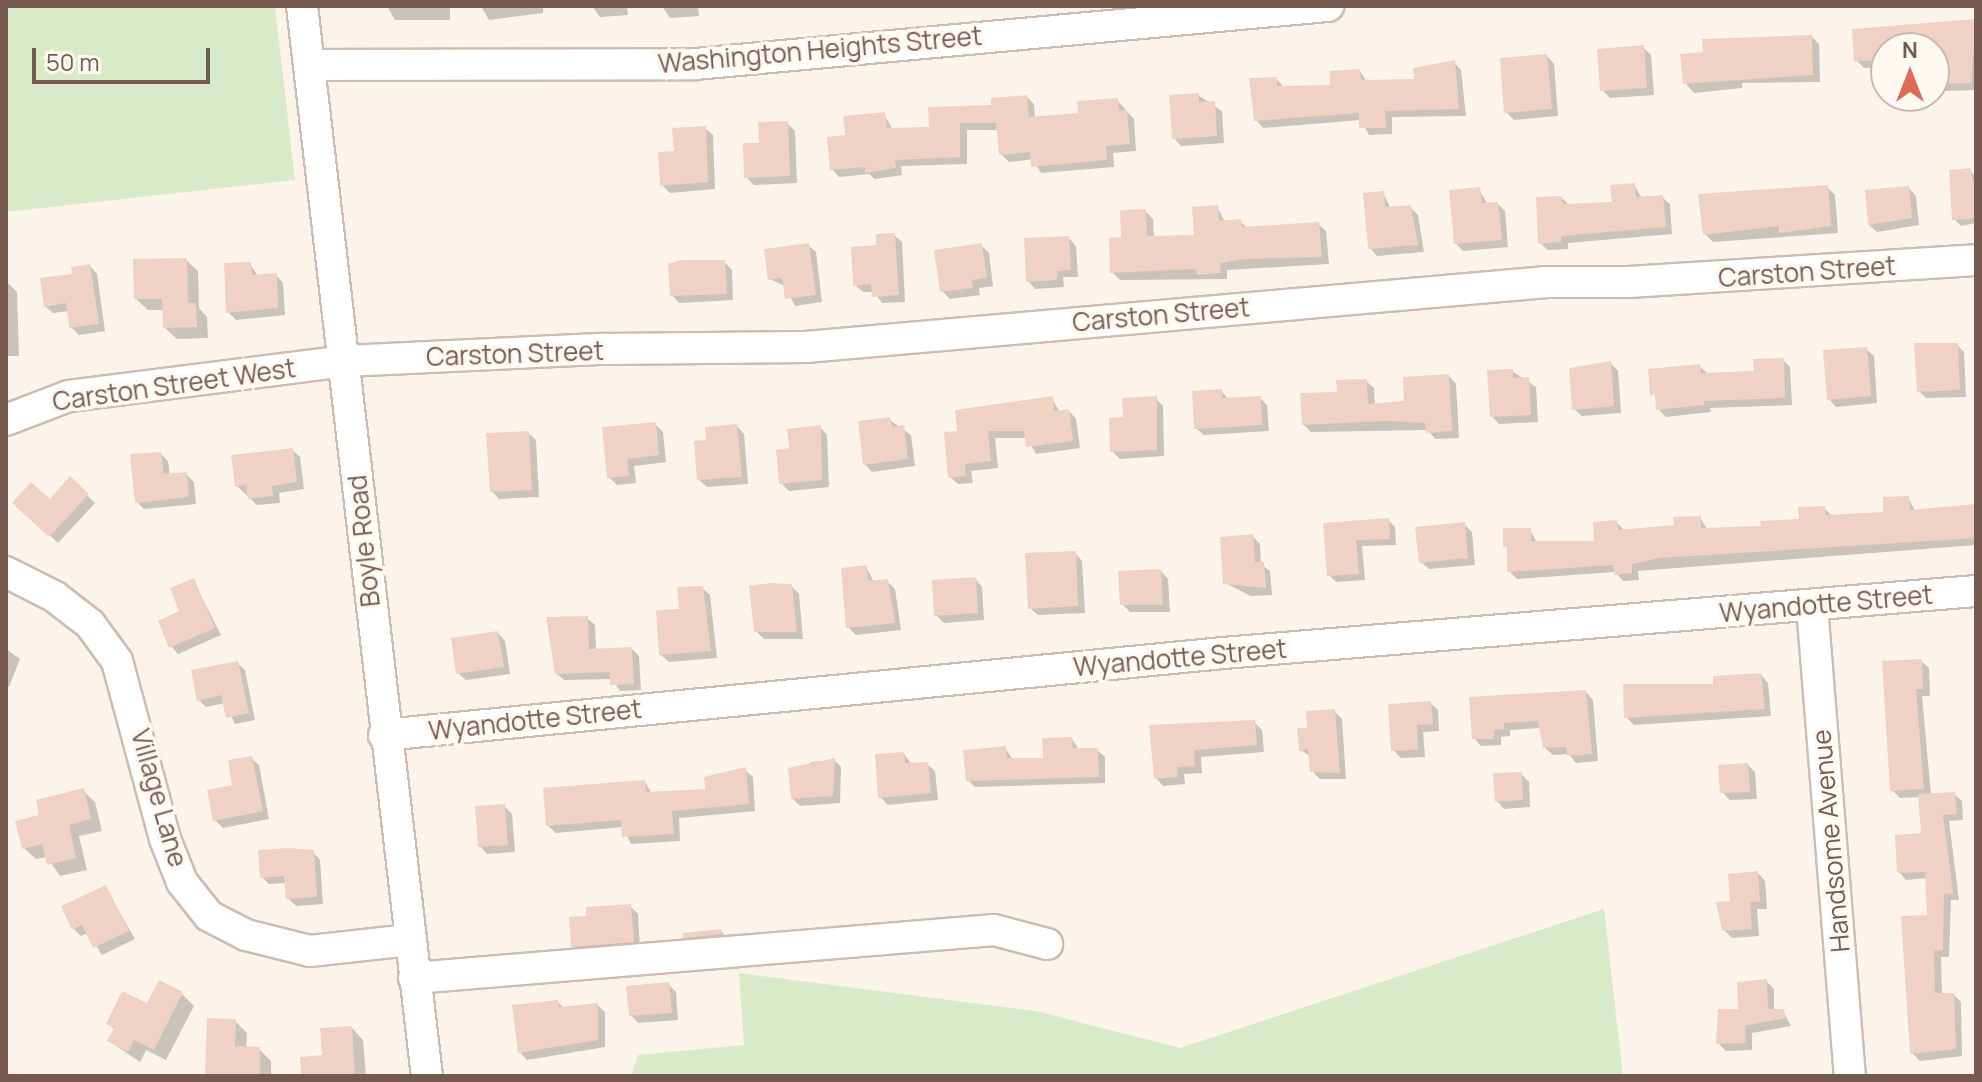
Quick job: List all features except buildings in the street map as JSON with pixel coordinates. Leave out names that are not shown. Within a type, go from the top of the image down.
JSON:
[{"type":"street","name":"Boyle Road","points":[[302,6],[345,361],[384,735],[427,1076]]},
{"type":"street","name":"Washington Heights Street","points":[[311,65],[695,64],[1328,6]]},
{"type":"street","name":"Carston Street","points":[[345,361],[604,349],[806,347],[1547,282],[1657,281],[1976,260]]},
{"type":"street","name":"Carston Street West","points":[[6,420],[69,396],[345,361]]},
{"type":"street","name":"Village Lane","points":[[6,572],[55,597],[90,624],[117,661],[165,839],[182,882],[209,916],[246,935],[310,951],[409,940]]},
{"type":"street","name":"Wyandotte Street","points":[[384,735],[1223,653],[1976,591]]},
{"type":"street","name":"Handsome Avenue","points":[[1812,606],[1850,1076]]},
{"type":"street","points":[[414,978],[994,930],[1047,944]]},
{"type":"green space","points":[[6,6],[275,6],[295,180],[6,212]]},
{"type":"green space","points":[[1604,909],[1623,1076],[631,1076],[638,1055],[744,1045],[739,973],[1036,1011],[1180,1048]]}]
